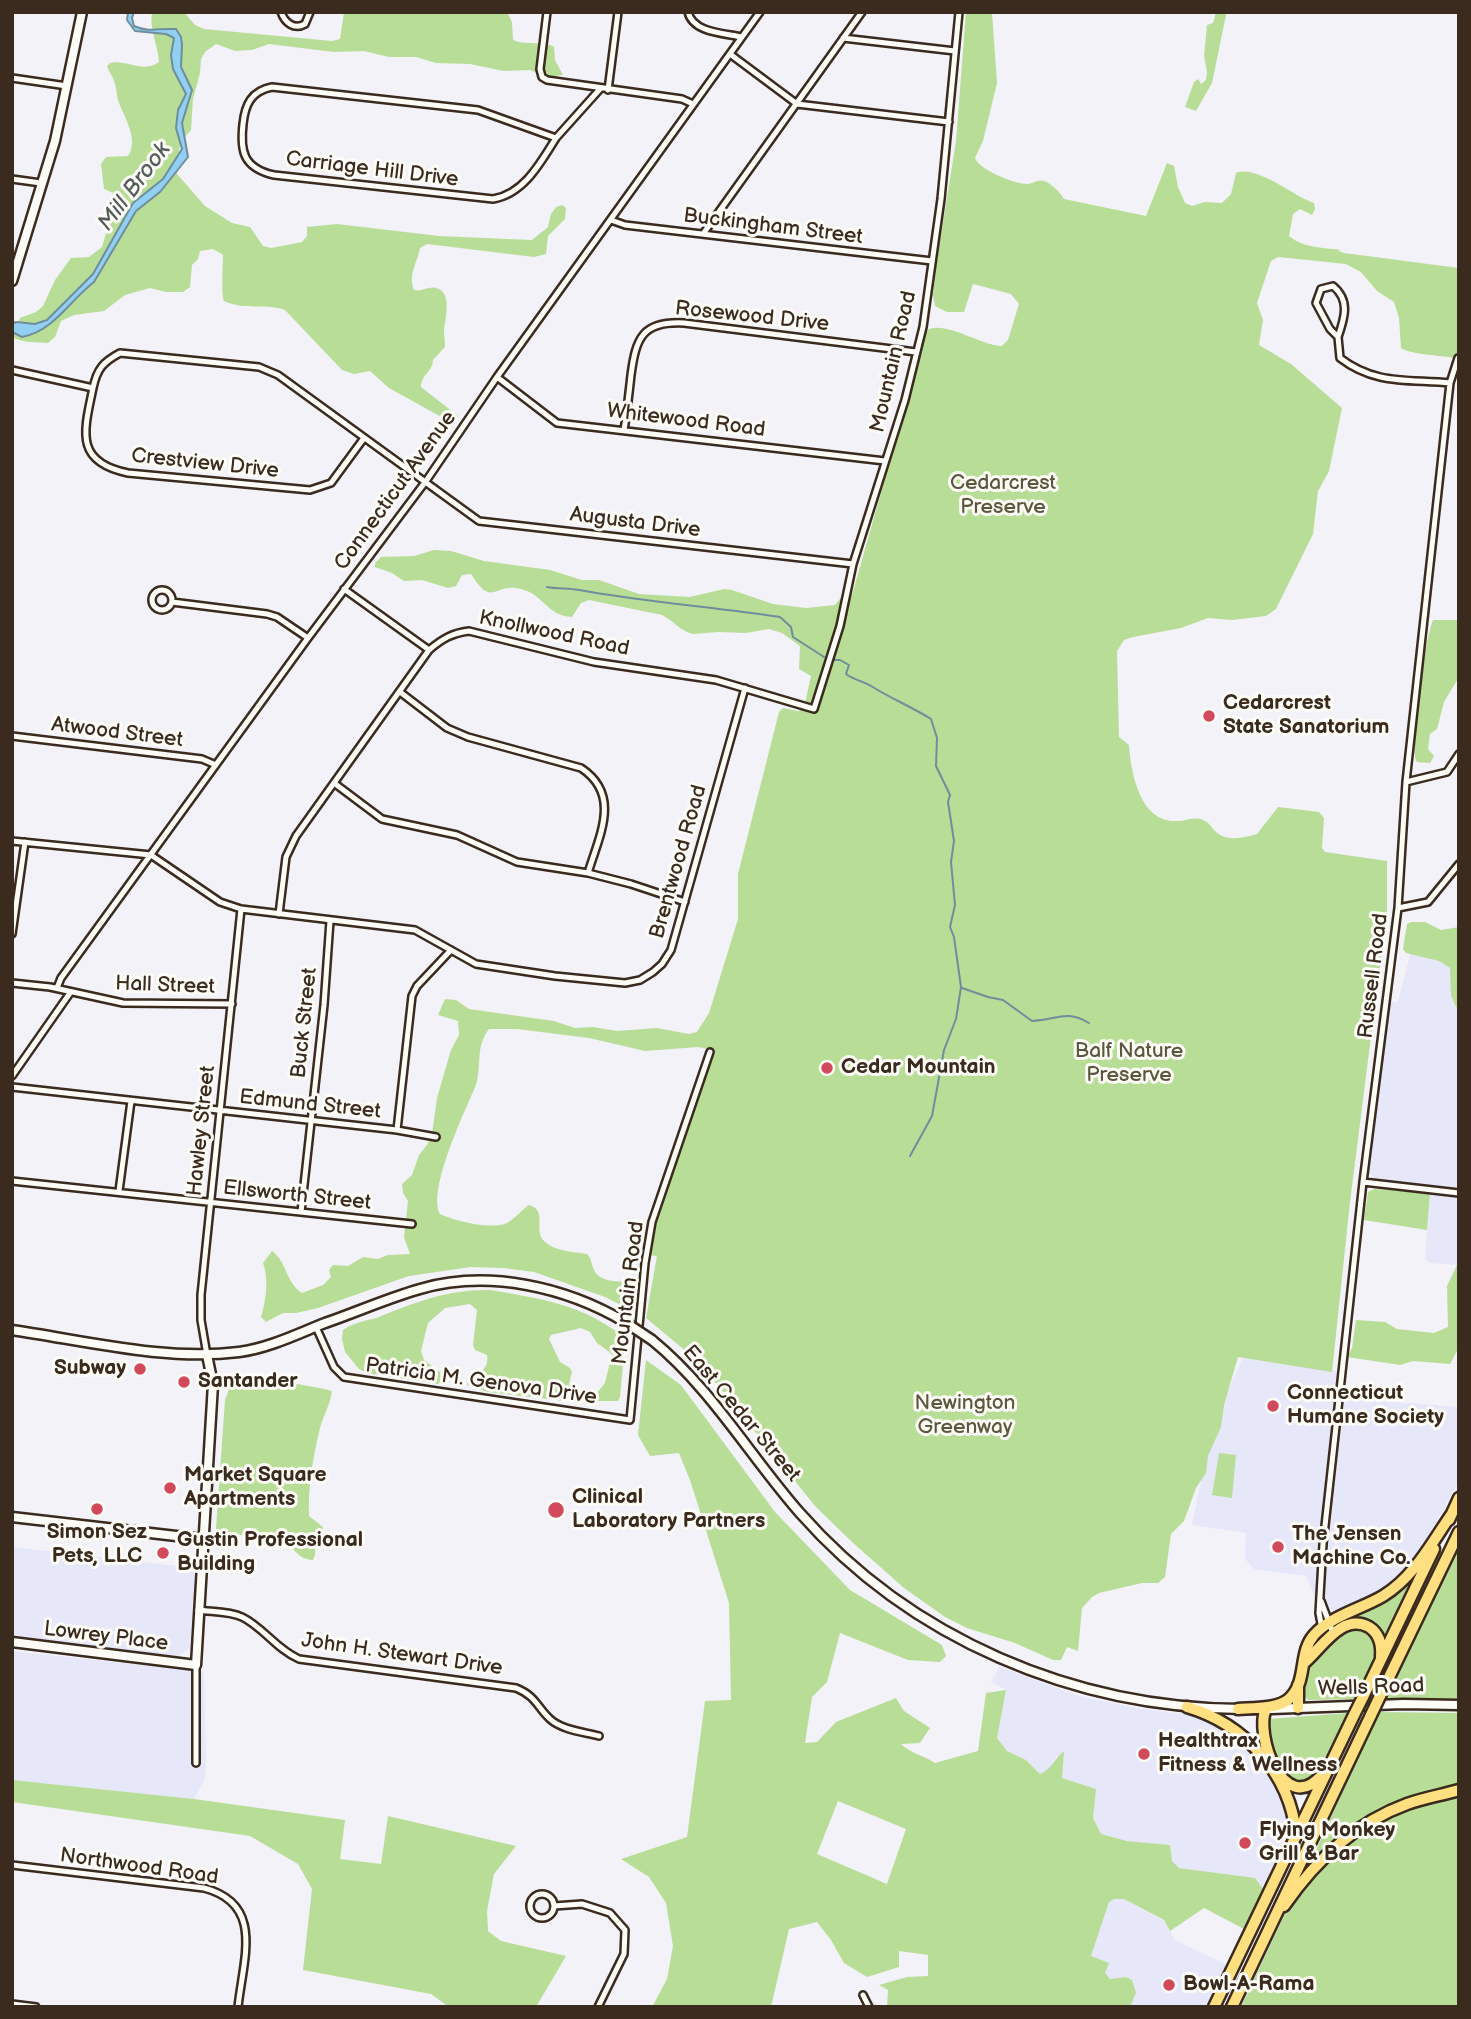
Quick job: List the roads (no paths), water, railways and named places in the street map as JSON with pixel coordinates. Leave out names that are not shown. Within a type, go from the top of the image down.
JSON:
[{"type":"highway","points":[[1214,2007],[1459,1498]]},
{"type":"highway","points":[[1238,1709],[1282,1703],[1289,1699],[1298,1684],[1307,1646],[1401,1582],[1421,1560],[1451,1515]]},
{"type":"highway","points":[[1232,2007],[1264,1935],[1459,1532]]},
{"type":"highway","points":[[1328,1630],[1352,1625],[1368,1627],[1379,1639],[1379,1664]]},
{"type":"highway","points":[[1298,1684],[1298,1708]]},
{"type":"highway","points":[[1187,1707],[1217,1718],[1241,1734],[1289,1785],[1304,1789],[1313,1785],[1331,1764]]},
{"type":"highway","points":[[1266,1709],[1262,1722],[1264,1735],[1292,1811],[1297,1835]]},
{"type":"highway","points":[[1264,1935],[1306,1875],[1346,1838],[1393,1810],[1459,1790]]},
{"type":"main road","points":[[12,281],[55,141],[82,12]]},
{"type":"main road","name":"East Cedar Street","points":[[12,1329],[167,1353],[207,1355],[253,1349],[274,1343],[421,1289],[481,1281],[518,1284],[558,1293],[591,1304],[652,1340],[690,1376],[808,1522],[856,1567],[900,1601],[964,1641],[1036,1673],[1111,1696],[1187,1707],[1284,1709]]},
{"type":"main road","points":[[196,1665],[212,1384],[207,1355]]},
{"type":"main road","points":[[12,1517],[202,1539]]},
{"type":"main road","name":"Lowrey Place","points":[[12,1642],[196,1665]]},
{"type":"main road","name":"Wells Road","points":[[1284,1709],[1394,1704],[1459,1705]]},
{"type":"street","points":[[281,12],[284,21],[300,27],[305,24],[310,12]]},
{"type":"street","points":[[547,12],[540,69],[542,77],[600,89],[682,99],[693,104]]},
{"type":"street","points":[[608,90],[618,12]]},
{"type":"street","points":[[688,12],[693,24],[742,37]]},
{"type":"street","name":"Connecticut Avenue","points":[[57,988],[61,978],[308,638],[426,481],[497,377],[760,12]]},
{"type":"street","points":[[703,234],[862,12]]},
{"type":"street","name":"Mountain Road","points":[[814,709],[840,625],[853,564],[905,400],[923,327],[949,122],[959,12]]},
{"type":"street","points":[[844,38],[955,51]]},
{"type":"street","points":[[730,54],[797,104],[949,122]]},
{"type":"street","points":[[12,78],[67,86]]},
{"type":"street","name":"Carriage Hill Drive","points":[[556,138],[478,110],[272,87],[255,94],[248,101],[241,148],[253,167],[274,175],[493,199],[520,187],[556,138],[600,89]]},
{"type":"street","points":[[12,179],[41,183]]},
{"type":"street","name":"Buckingham Street","points":[[611,220],[625,225],[932,261]]},
{"type":"street","points":[[1338,337],[1330,329],[1316,303],[1321,289],[1333,286],[1341,293],[1345,305],[1345,320],[1338,337],[1340,358],[1353,370],[1380,379],[1450,383]]},
{"type":"street","name":"Rosewood Drive","points":[[624,430],[636,346],[643,334],[658,324],[684,323],[916,352]]},
{"type":"street","name":"Crestview Drive","points":[[120,353],[259,368],[278,375],[365,438],[331,483],[310,490],[128,473],[100,465],[92,454],[85,428],[97,371],[104,361],[120,353]]},
{"type":"street","name":"Russell Road","points":[[1328,1630],[1320,1598],[1323,1544],[1363,1182],[1398,908],[1406,782],[1450,383],[1458,358]]},
{"type":"street","points":[[12,370],[93,388]]},
{"type":"street","name":"Whitewood Road","points":[[497,377],[557,423],[886,461]]},
{"type":"street","name":"Augusta Drive","points":[[365,438],[479,521],[853,564]]},
{"type":"street","points":[[344,589],[429,650]]},
{"type":"street","points":[[172,602],[267,614],[277,617],[308,638]]},
{"type":"street","name":"Knollwood Road","points":[[279,914],[286,857],[296,836],[429,650],[454,633],[469,631],[594,662],[716,680],[814,709]]},
{"type":"street","name":"Brentwood Road","points":[[151,855],[220,902],[241,909],[415,930],[476,964],[625,983],[640,980],[662,964],[671,950],[745,688]]},
{"type":"street","points":[[400,692],[447,728],[468,737],[580,768],[592,775],[600,786],[605,813],[588,873]]},
{"type":"street","name":"Atwood Street","points":[[12,736],[202,759],[216,765]]},
{"type":"street","points":[[1406,782],[1447,772],[1459,754]]},
{"type":"street","points":[[334,783],[382,818],[457,835],[517,862],[588,873],[685,902]]},
{"type":"street","points":[[12,841],[151,855]]},
{"type":"street","points":[[12,934],[25,842]]},
{"type":"street","points":[[1398,908],[1428,902],[1459,864]]},
{"type":"street","name":"Hawley Street","points":[[207,1355],[201,1320],[201,1295],[241,909]]},
{"type":"street","name":"Buck Street","points":[[301,1212],[324,1005],[330,921]]},
{"type":"street","points":[[397,1130],[412,996],[417,986],[451,950]]},
{"type":"street","name":"Hall Street","points":[[12,982],[57,988],[123,1003],[232,1004]]},
{"type":"street","points":[[12,1076],[70,993]]},
{"type":"street","name":"Mountain Road","points":[[630,1420],[645,1263],[652,1222],[710,1052]]},
{"type":"street","name":"Edmund Street","points":[[12,1087],[397,1130],[436,1138]]},
{"type":"street","points":[[118,1191],[131,1101]]},
{"type":"street","name":"Ellsworth Street","points":[[12,1181],[412,1224]]},
{"type":"street","points":[[1363,1182],[1459,1193]]},
{"type":"street","name":"Patricia M. Genova Drive","points":[[316,1327],[334,1367],[344,1377],[630,1420]]},
{"type":"street","name":"John H. Stewart Drive","points":[[198,1611],[243,1617],[276,1646],[299,1659],[516,1688],[532,1696],[547,1716],[558,1725],[599,1735]]},
{"type":"street","points":[[196,1665],[196,1763]]},
{"type":"street","name":"Northwood Road","points":[[12,1865],[222,1892],[234,1902],[246,1929],[238,2007]]},
{"type":"street","points":[[542,1894],[550,1896],[554,1906],[552,1913],[542,1918],[532,1912],[531,1904],[534,1897],[542,1894]]},
{"type":"street","points":[[554,1906],[582,1904],[610,1913],[625,1930],[624,1954],[597,2007]]},
{"type":"street","points":[[863,1996],[870,2007]]},
{"type":"street","points":[[12,2004],[36,2007]]},
{"type":"water","points":[[128,12],[134,12],[134,26],[150,30],[176,29],[181,37],[181,67],[192,90],[182,123],[188,157],[160,192],[136,211],[94,282],[53,322],[22,337],[12,332],[12,324],[35,324],[47,320],[93,274],[133,203],[163,179],[182,149],[176,128],[178,110],[186,94],[173,69],[171,55],[174,38],[166,34],[135,31],[127,20]]},
{"type":"waterway","points":[[547,587],[780,617],[791,627],[793,637],[824,657]]},
{"type":"waterway","points":[[833,660],[849,665],[846,674],[849,676],[931,719],[937,738],[936,766],[950,795],[948,802],[954,841],[951,862],[955,905],[950,927],[954,937],[961,987],[956,1019],[944,1050],[932,1116],[910,1156]]},
{"type":"waterway","points":[[962,988],[1003,1000],[1032,1021],[1067,1016],[1089,1023]]},
{"type":"place","name":"Cedarcrest State Sanatorium","points":[[1209,716]]},
{"type":"place","name":"Cedar Mountain","points":[[827,1068]]},
{"type":"place","name":"Subway","points":[[140,1369]]},
{"type":"place","name":"Santander","points":[[184,1382]]},
{"type":"place","name":"Connecticut Humane Society","points":[[1273,1406]]},
{"type":"place","name":"Market Square Apartments","points":[[170,1488]]},
{"type":"place","name":"Simon Sez Pets, LLC","points":[[97,1509]]},
{"type":"place","name":"Clinical Laboratory Partners","points":[[556,1510]]},
{"type":"place","name":"The Jensen Machine Co.","points":[[1278,1547]]},
{"type":"place","name":"Gustin Professional Building","points":[[163,1553]]},
{"type":"place","name":"Healthtrax Fitness & Wellness","points":[[1144,1754]]},
{"type":"place","name":"Flying Monkey Grill & Bar","points":[[1245,1843]]},
{"type":"place","name":"Bowl-A-Rama","points":[[1169,1985]]},
{"type":"water label","name":"Mill Brook","points":[[135,187]]},
{"type":"park label","name":"Cedarcrest Preserve","points":[[1003,496]]},
{"type":"park label","name":"Balf Nature Preserve","points":[[1129,1064]]},
{"type":"park label","name":"Newington Greenway","points":[[965,1416]]}]
